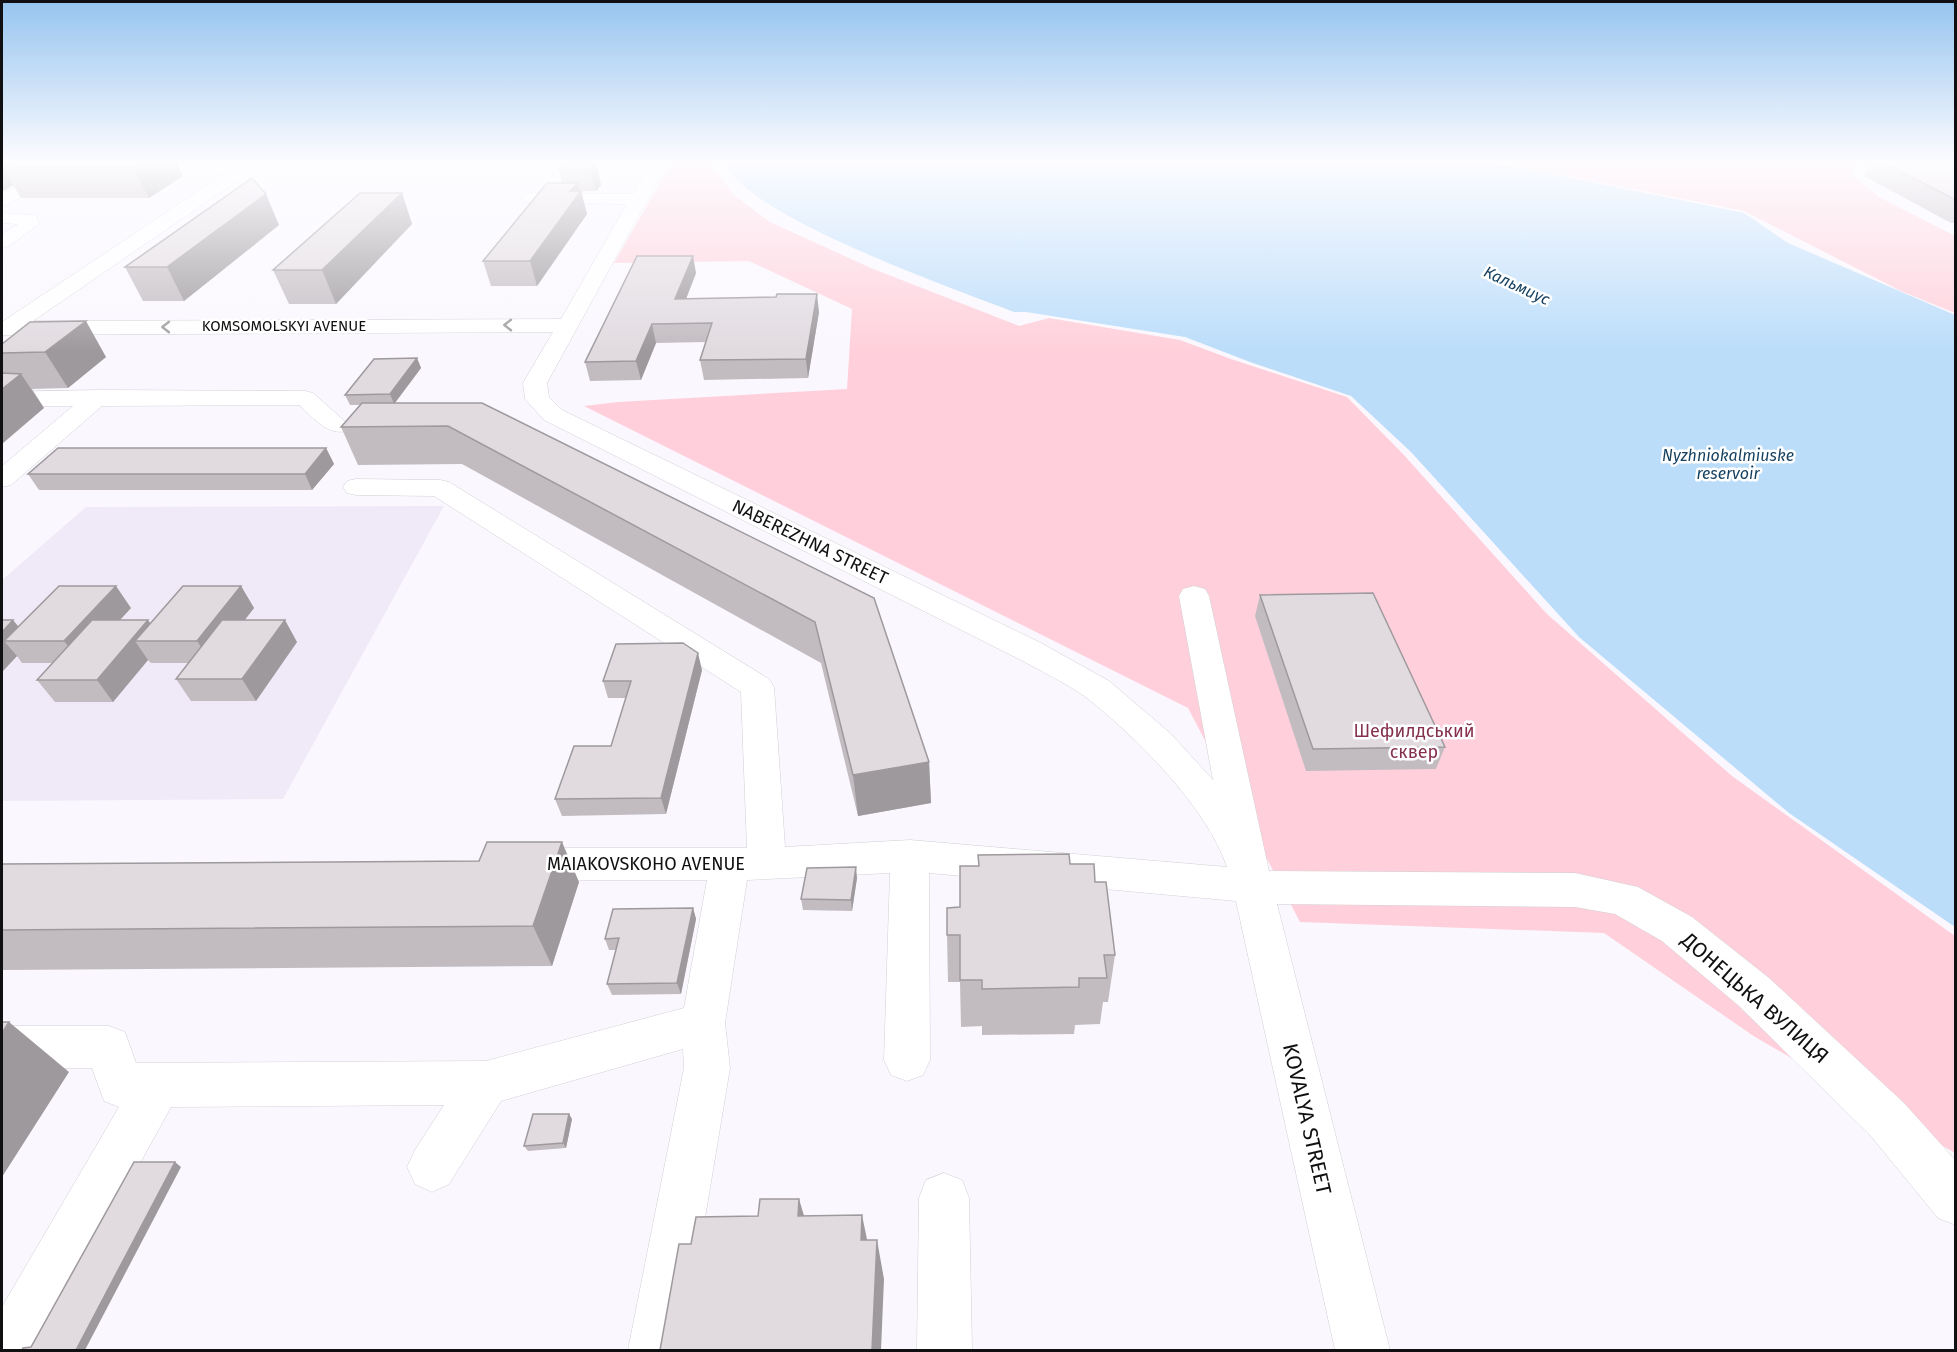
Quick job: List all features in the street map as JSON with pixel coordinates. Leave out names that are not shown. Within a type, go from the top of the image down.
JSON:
[{"type":"street","points":[[2,242],[28,225]]},
{"type":"street","points":[[4,329],[160,225]]},
{"type":"street","name":"NABEREZHNA STREET","points":[[623,225],[535,382],[537,399],[553,415],[1030,651],[1097,689],[1158,742],[1209,800],[1238,843],[1252,887]]},
{"type":"street","name":"KOMSOMOLSKYI AVENUE","points":[[4,329],[566,325]]},
{"type":"street","points":[[46,348],[72,327]]},
{"type":"street","points":[[2,479],[98,398]]},
{"type":"street","points":[[2,399],[305,398],[338,426]]},
{"type":"street","points":[[357,487],[440,488],[757,687],[748,864],[703,1023],[707,1068],[656,1350]]},
{"type":"street","points":[[1194,596],[1252,887]]},
{"type":"street","points":[[907,1060],[909,856]]},
{"type":"street","name":"MAIAKOVSKOHO AVENUE","points":[[491,864],[748,864],[909,856],[1188,879],[1252,887]]},
{"type":"street","name":"ДОНЕЦЬКА ВУЛИЦЯ","points":[[1252,887],[1575,890],[1624,899],[1677,929],[1755,992],[1887,1119],[1956,1200]]},
{"type":"street","name":"KOVALYA STREET","points":[[1252,887],[1362,1350]]},
{"type":"street","points":[[2,1047],[109,1047],[120,1086],[486,1083],[703,1023]]},
{"type":"street","points":[[432,1167],[486,1083]]},
{"type":"street","points":[[7,1350],[158,1086]]},
{"type":"street","points":[[944,1198],[945,1350]]},
{"type":"shaded area","points":[[444,506],[283,799],[2,801],[2,580],[86,507]]},
{"type":"green space","name":"Шефилдський сквер","points":[[636,225],[777,225],[871,268],[1019,326],[1049,318],[1180,340],[1347,397],[1403,454],[1547,614],[1732,776],[1955,936],[1955,1153],[1755,1037],[1604,933],[1300,922],[1188,708],[584,406],[847,389],[852,309],[749,261],[614,263]]},
{"type":"green space","points":[[1772,225],[1934,225],[1955,236],[1955,313],[1901,291]]},
{"type":"water","name":"Nyzhniokalmiuske reservoir","points":[[806,225],[1762,225],[1788,243],[1955,315],[1955,927],[1789,813],[1579,637],[1411,452],[1351,396],[1185,337],[1014,312],[902,269]]},
{"type":"building","points":[[185,225],[224,225],[167,267],[125,267]]},
{"type":"building","points":[[324,225],[369,225],[322,270],[273,270]]},
{"type":"building","points":[[512,225],[556,225],[530,261],[483,261]]},
{"type":"building","points":[[637,256],[693,256],[675,299],[817,294],[806,359],[700,360],[712,323],[652,324],[636,361],[585,362]]},
{"type":"building","points":[[86,321],[45,352],[2,353],[2,344],[30,322]]},
{"type":"building","points":[[417,358],[390,394],[345,395],[374,359]]},
{"type":"building","points":[[2,373],[21,374],[2,389]]},
{"type":"building","points":[[362,403],[482,403],[874,598],[929,762],[853,775],[815,622],[448,426],[341,427]]},
{"type":"building","points":[[58,448],[326,448],[305,474],[28,474]]},
{"type":"building","points":[[59,586],[116,586],[64,641],[4,641]]},
{"type":"building","points":[[183,586],[241,586],[197,641],[135,641]]},
{"type":"building","points":[[1373,593],[1445,747],[1313,749],[1260,595]]},
{"type":"building","points":[[2,620],[13,620],[2,632]]},
{"type":"building","points":[[92,620],[148,620],[97,680],[37,680]]},
{"type":"building","points":[[222,620],[285,620],[242,679],[176,679]]},
{"type":"building","points":[[683,643],[698,653],[661,798],[555,799],[574,746],[611,746],[631,681],[603,681],[616,644]]},
{"type":"building","points":[[487,842],[562,842],[533,926],[2,930],[2,864],[479,861]]},
{"type":"building","points":[[1069,854],[1070,864],[1094,864],[1095,882],[1106,882],[1115,955],[1104,955],[1107,978],[1079,978],[1079,987],[982,989],[982,980],[960,980],[960,935],[947,935],[947,908],[960,907],[960,866],[979,866],[978,855]]},
{"type":"building","points":[[856,867],[851,900],[801,899],[807,868]]},
{"type":"building","points":[[693,908],[677,983],[607,984],[619,938],[605,939],[613,909]]},
{"type":"building","points":[[2,1022],[9,1022],[2,1033]]},
{"type":"building","points":[[533,1114],[569,1114],[563,1143],[524,1146]]},
{"type":"building","points":[[134,1162],[175,1162],[76,1350],[22,1350],[31,1347]]},
{"type":"building","points":[[760,1199],[799,1199],[798,1216],[862,1215],[861,1240],[877,1240],[872,1350],[660,1350],[679,1244],[691,1244],[696,1217],[758,1216]]},
{"type":"water label","name":"Кальмиус","points":[[1517,285]]}]
